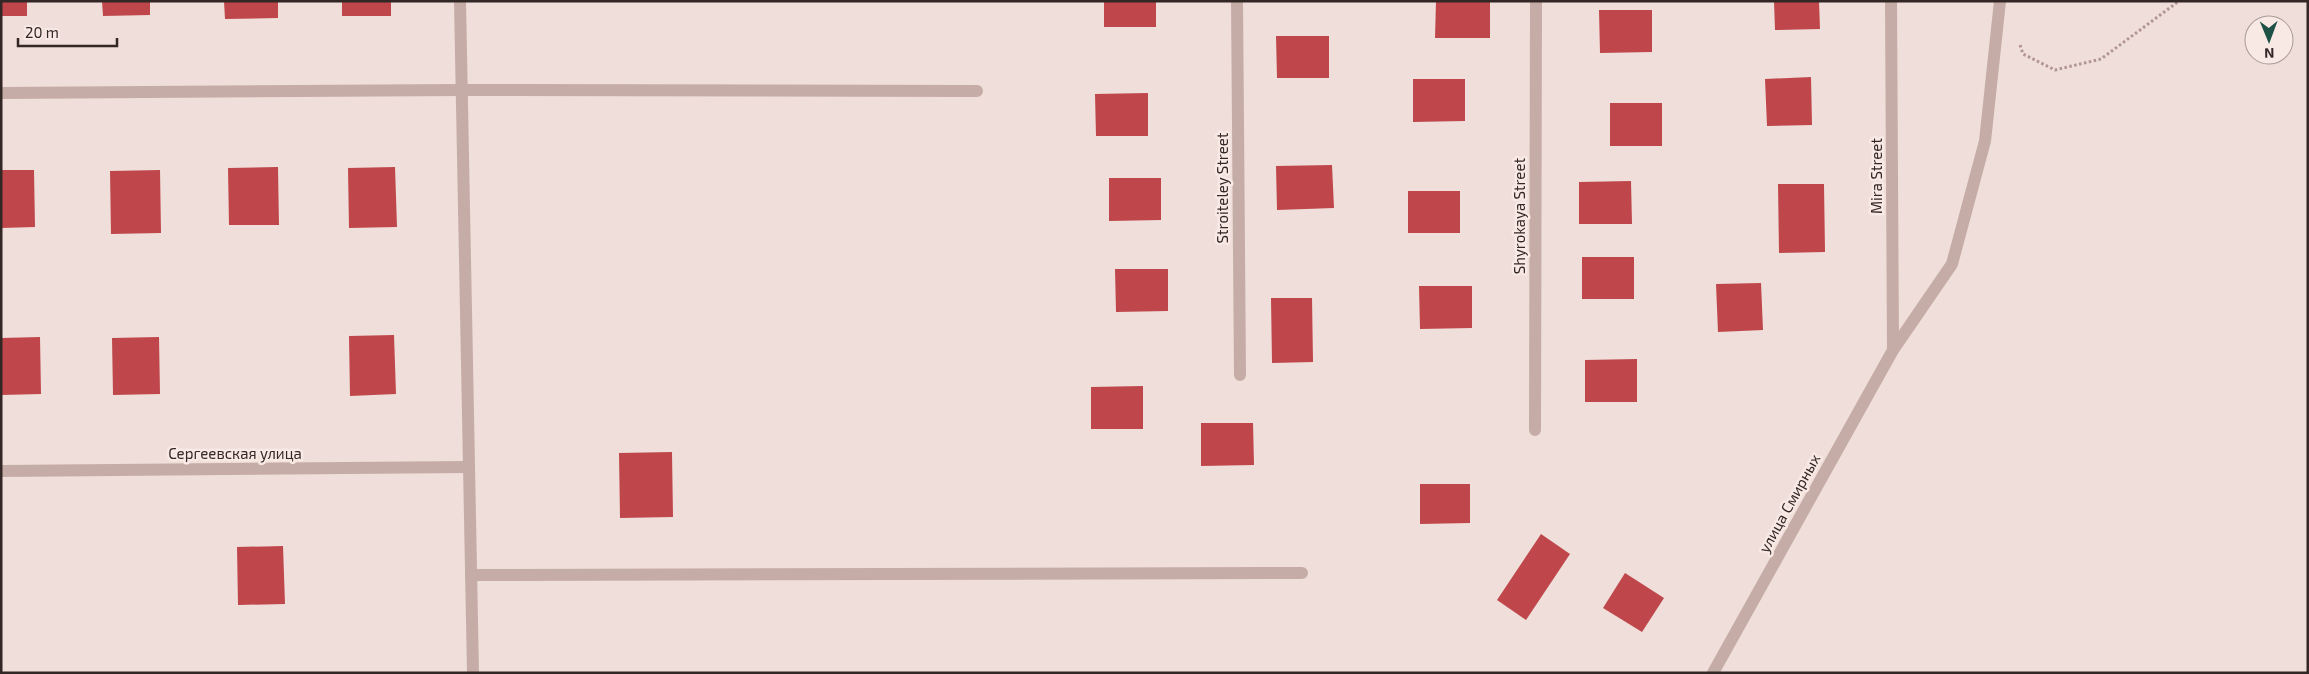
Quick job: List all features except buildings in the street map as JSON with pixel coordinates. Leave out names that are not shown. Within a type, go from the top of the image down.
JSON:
[{"type":"street","points":[[460,1],[473,673]]},
{"type":"street","name":"Stroiteley Street","points":[[1236,1],[1240,375]]},
{"type":"street","name":"Shyrokaya Street","points":[[1535,430],[1536,1]]},
{"type":"street","name":"Mira Street","points":[[1891,1],[1893,350]]},
{"type":"street","name":"улица Смирных","points":[[1712,673],[1893,350],[1952,264],[1985,141],[2000,1]]},
{"type":"street","points":[[1,93],[461,90],[977,91]]},
{"type":"street","name":"Сергеевская улица","points":[[1,471],[469,467]]},
{"type":"street","points":[[471,575],[1302,573]]},
{"type":"path","points":[[2016,36],[2023,54],[2055,70],[2101,59],[2179,1]]}]
